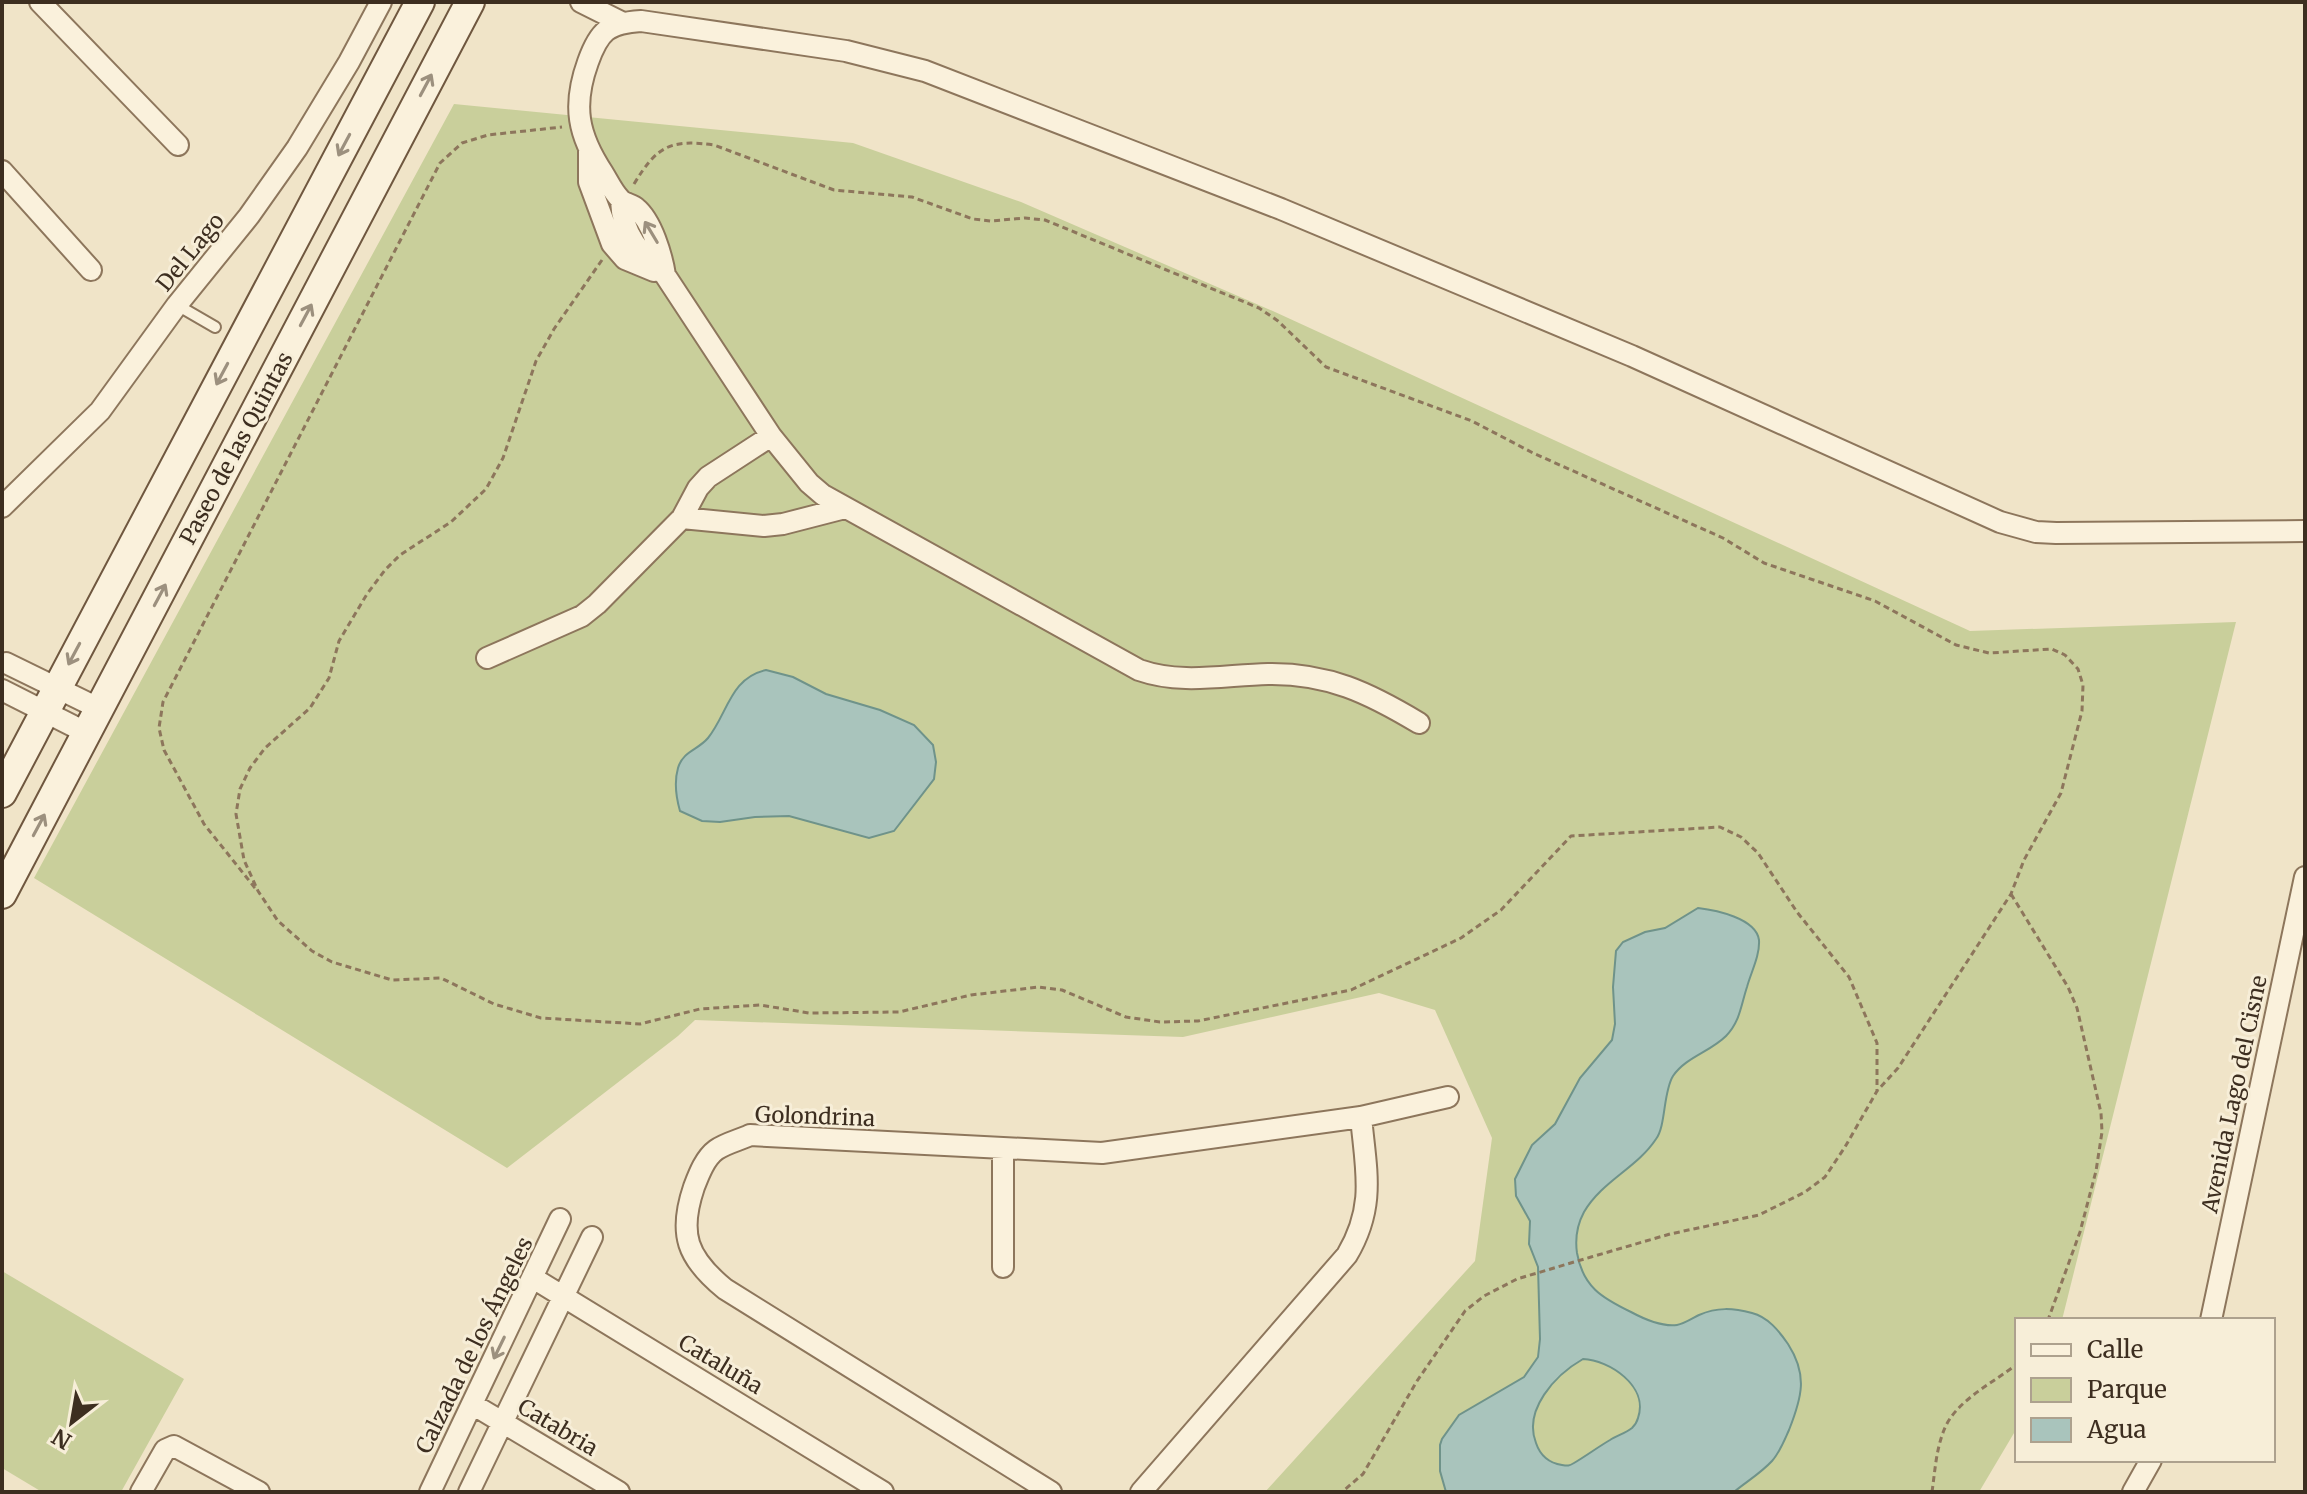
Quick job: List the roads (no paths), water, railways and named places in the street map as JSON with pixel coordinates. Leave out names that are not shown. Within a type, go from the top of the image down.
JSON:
[{"type":"main road","points":[[2,793],[420,2]]},
{"type":"main road","name":"Paseo de las Quintas","points":[[2,894],[470,2]]},
{"type":"street","points":[[40,2],[178,145]]},
{"type":"street","name":"Del Lago","points":[[2,507],[100,411],[177,305],[249,216],[297,148],[381,2]]},
{"type":"street","points":[[581,2],[621,22]]},
{"type":"street","points":[[1419,723],[1341,683],[1309,676],[1269,674],[1179,679],[1159,677],[1139,670],[845,508],[809,483],[771,436],[665,275],[660,248],[637,209],[621,201],[589,150],[578,102],[592,51],[603,31],[621,22],[641,21],[846,51],[925,71],[1281,209],[1617,349],[2000,522],[2022,529],[2056,533],[2305,531]]},
{"type":"street","points":[[589,150],[589,182],[612,244],[625,259],[665,275]]},
{"type":"street","points":[[2,171],[91,270]]},
{"type":"street","points":[[487,658],[582,616],[613,590],[682,518],[690,500],[708,477],[771,436]]},
{"type":"street","points":[[682,518],[764,526],[845,508]]},
{"type":"street","points":[[3,663],[50,699],[94,721]]},
{"type":"street","points":[[2,690],[50,699]]},
{"type":"street","name":"Avenida Lago del Cisne","points":[[2211,1318],[2305,877]]},
{"type":"street","name":"Golondrina","points":[[1051,1492],[725,1289],[702,1271],[688,1243],[686,1211],[700,1170],[715,1151],[750,1135],[1102,1153],[1361,1117],[1448,1097]]},
{"type":"street","points":[[1141,1492],[1347,1255],[1357,1238],[1369,1193],[1361,1117]]},
{"type":"street","points":[[1003,1148],[1003,1267]]},
{"type":"street","name":"Calzada de los Ángeles","points":[[430,1492],[560,1219]]},
{"type":"street","points":[[469,1492],[592,1237]]},
{"type":"street","name":"Cataluña","points":[[533,1278],[872,1489]]},
{"type":"street","name":"Catabria","points":[[472,1404],[619,1492]]},
{"type":"street","points":[[141,1492],[165,1450],[174,1446],[259,1492]]},
{"type":"street","points":[[2133,1492],[2150,1462]]},
{"type":"lane","points":[[177,305],[215,327]]},
{"type":"water","points":[[766,670],[793,677],[826,694],[880,710],[914,725],[933,745],[936,762],[934,779],[894,831],[869,838],[789,816],[720,822],[702,821],[680,811],[676,784],[680,762],[708,738],[737,688],[754,674]]},
{"type":"water","points":[[1698,908],[1724,913],[1743,921],[1756,932],[1759,940],[1757,958],[1740,1013],[1731,1031],[1720,1042],[1678,1069],[1673,1076],[1656,1139],[1591,1201],[1580,1222],[1576,1237],[1577,1253],[1584,1275],[1595,1290],[1653,1322],[1677,1325],[1706,1312],[1725,1309],[1752,1313],[1768,1321],[1788,1344],[1801,1376],[1800,1396],[1789,1430],[1772,1461],[1734,1492],[1446,1492],[1440,1471],[1442,1439],[1459,1415],[1524,1377],[1538,1357],[1538,1267],[1529,1244],[1530,1221],[1516,1196],[1515,1179],[1532,1145],[1555,1124],[1580,1078],[1612,1040],[1616,951],[1623,942],[1645,932],[1665,928]],"holes":[[[1583,1359],[1615,1370],[1632,1386],[1640,1406],[1637,1421],[1630,1430],[1571,1465],[1553,1462],[1543,1455],[1536,1443],[1533,1431],[1538,1406],[1562,1374]]]}]
